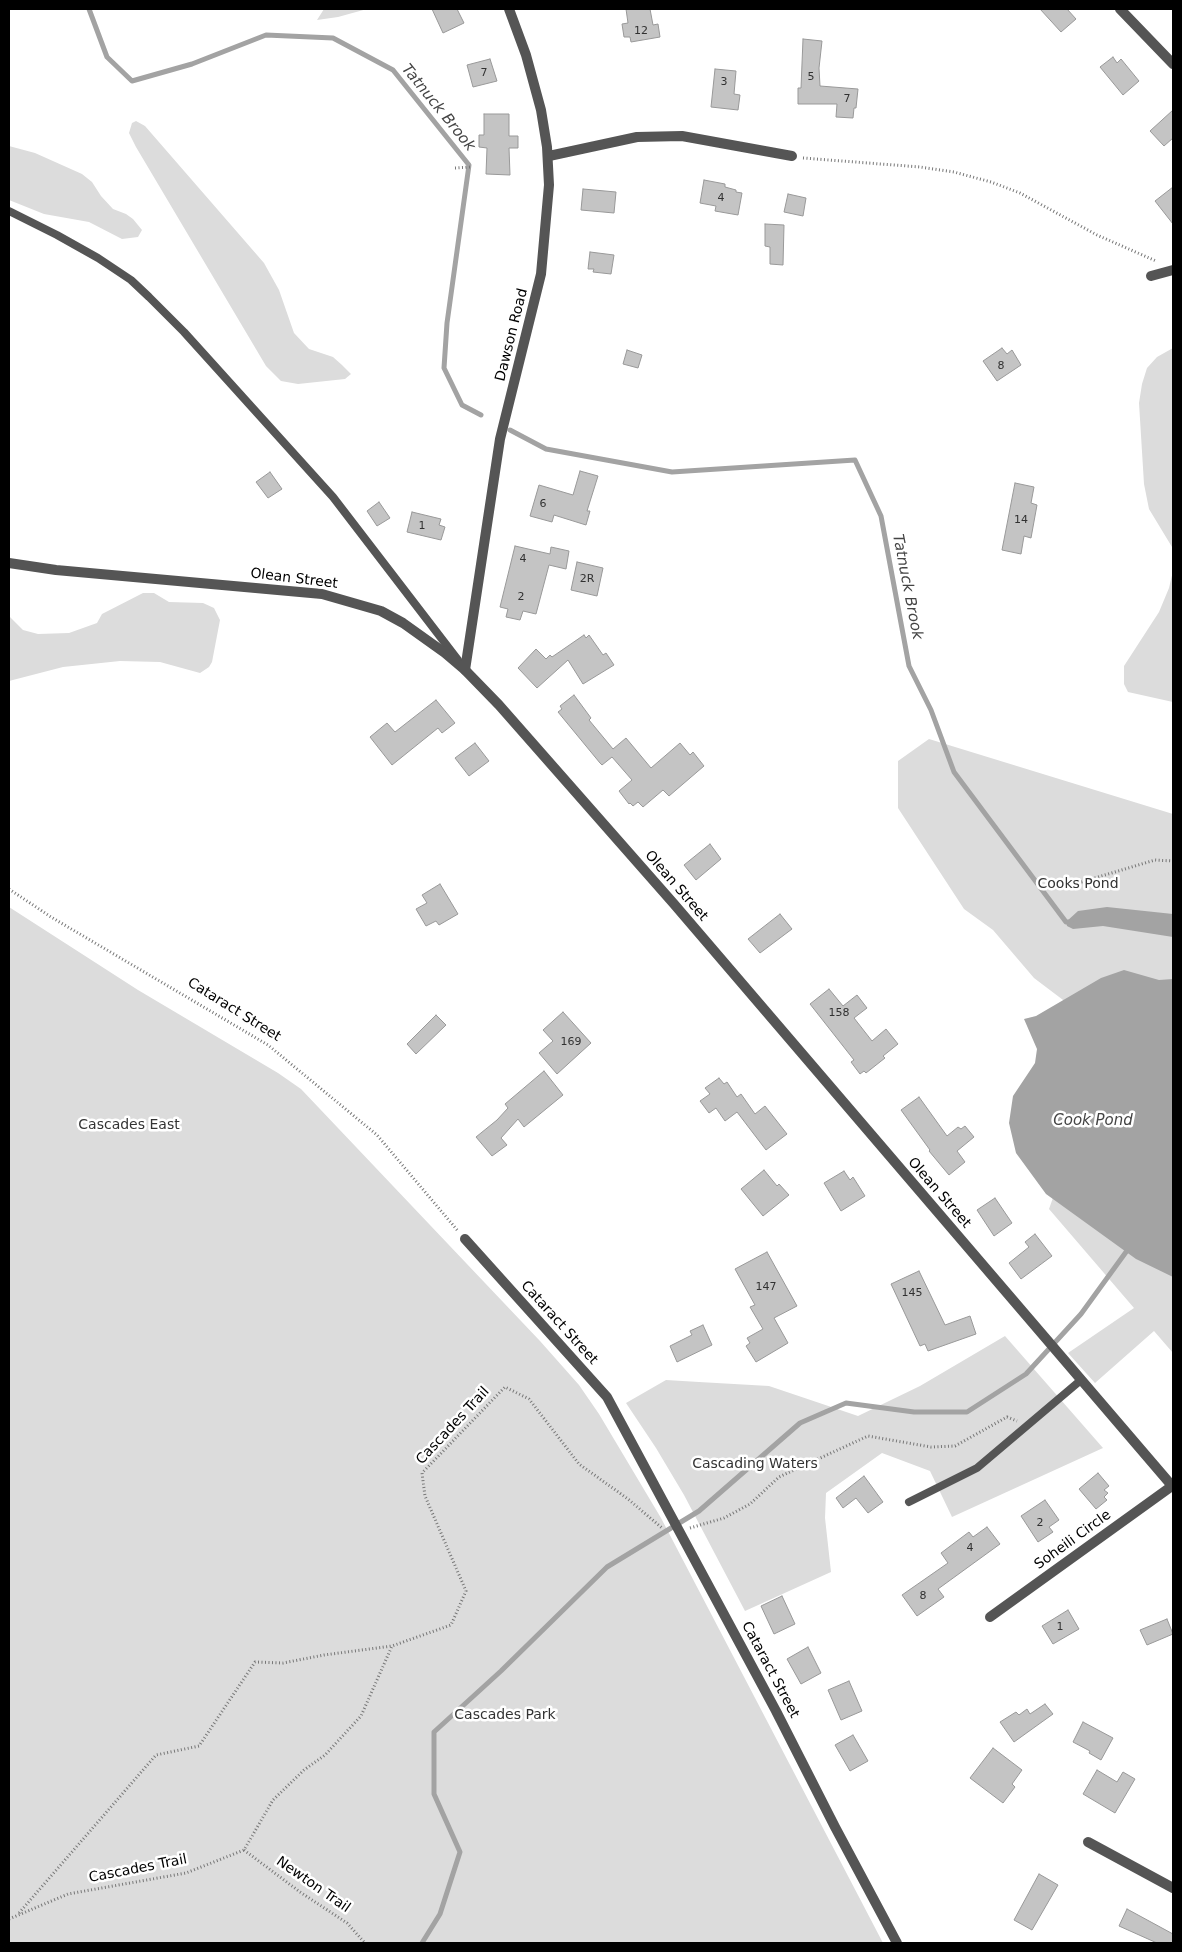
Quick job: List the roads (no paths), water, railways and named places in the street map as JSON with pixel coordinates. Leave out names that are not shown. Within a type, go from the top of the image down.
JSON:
[{"type":"street","name":"Dawson Road","points":[[465,670],[500,439],[541,274],[549,185],[548,156],[536,91],[526,54],[509,9]]},
{"type":"street","points":[[1120,9],[1173,64]]},
{"type":"street","points":[[548,156],[637,137],[682,136],[792,156]]},
{"type":"street","points":[[1151,276],[1173,270]]},
{"type":"street","name":"Olean Street","points":[[9,562],[56,570],[322,594],[362,604],[389,615],[425,637],[465,670],[499,705],[674,904],[1173,1487]]},
{"type":"street","name":"Cataract Street","points":[[464,1240],[607,1396],[776,1711],[897,1943]]},
{"type":"street","name":"Soheili Circle","points":[[990,1617],[1173,1487]]},
{"type":"street","points":[[1088,1842],[1173,1888]]},
{"type":"lane","points":[[9,211],[98,258],[131,280],[184,332],[333,497],[465,670]]},
{"type":"lane","points":[[909,1502],[977,1468],[1081,1380]]},
{"type":"water","points":[[1107,907],[1173,914],[1173,937],[1103,926],[1073,929],[1067,926],[1066,922],[1078,911]]},
{"type":"water","name":"Cook Pond","points":[[1124,970],[1159,980],[1173,979],[1173,1277],[1136,1259],[1046,1194],[1016,1153],[1009,1123],[1013,1096],[1035,1063],[1037,1049],[1024,1019],[1036,1016],[1101,978]]},
{"type":"waterway","name":"Tatnuck Brook","points":[[89,9],[107,57],[132,81],[192,64],[266,35],[333,38],[393,70],[469,165],[447,323],[444,368],[462,405],[481,415]]},
{"type":"waterway","name":"Tatnuck Brook","points":[[510,430],[546,449],[672,472],[855,460],[881,516],[909,666],[931,710],[954,772],[1066,922],[1071,922]]},
{"type":"waterway","points":[[422,1943],[440,1914],[460,1852],[434,1794],[434,1732],[501,1671],[607,1567],[699,1511],[800,1423],[846,1403],[914,1412],[967,1412],[1026,1374],[1081,1314],[1126,1252]]},
{"type":"park label","name":"Cooks Pond","points":[[1078,884]]},
{"type":"park label","name":"Cascades East","points":[[129,1125]]},
{"type":"park label","name":"Cascading Waters","points":[[755,1464]]},
{"type":"park label","name":"Cascades Park","points":[[505,1715]]}]
